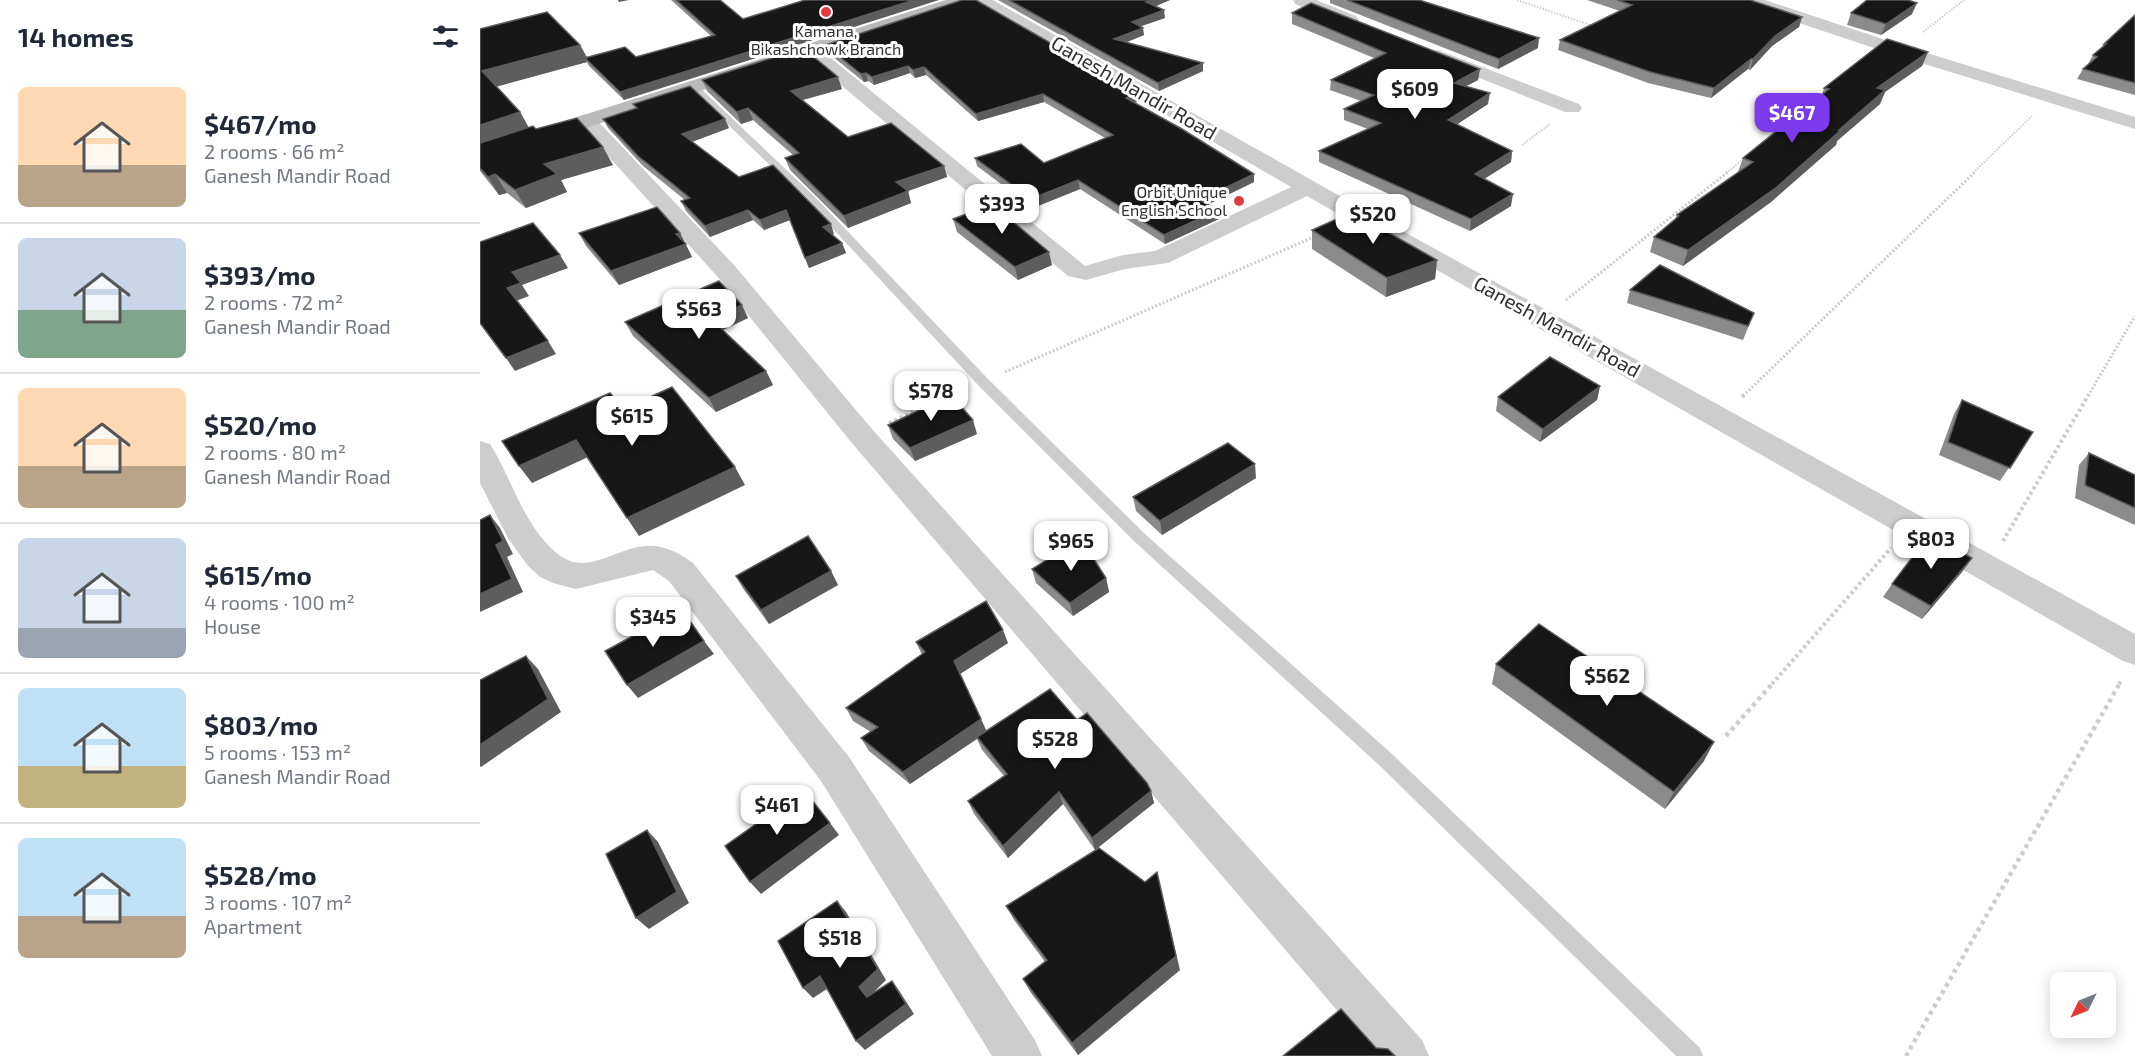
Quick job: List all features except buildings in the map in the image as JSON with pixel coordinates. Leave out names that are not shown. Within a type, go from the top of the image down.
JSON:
[{"type":"main road","points":[[480,155],[964,0]]},
{"type":"street","name":"Ganesh Mandir Road","points":[[981,0],[1360,217],[2135,651]]},
{"type":"street","points":[[1301,0],[1366,26]]},
{"type":"street","points":[[1748,0],[1777,4],[1898,50],[2135,123]]},
{"type":"street","points":[[1420,48],[1572,108]]},
{"type":"street","points":[[809,49],[1077,271],[1086,273],[1123,262],[1160,258],[1308,187]]},
{"type":"street","points":[[586,120],[724,270],[861,435],[1406,1056]]},
{"type":"street","points":[[480,451],[525,540],[552,568],[571,577],[596,574],[653,558],[665,561],[681,572],[835,769],[1019,1056]]},
{"type":"lane","points":[[693,86],[812,200],[983,382],[1141,540],[1385,759],[1692,1056]]},
{"type":"path","points":[[1517,0],[1593,26]]},
{"type":"path","points":[[1898,50],[1964,0]]},
{"type":"path","points":[[1787,123],[1827,90]]},
{"type":"path","points":[[1720,418],[2051,98]]},
{"type":"path","points":[[1543,319],[1753,151]]},
{"type":"path","points":[[861,435],[1360,217]]},
{"type":"path","points":[[1987,568],[2135,316]]},
{"type":"path","points":[[1726,736],[1911,525]]},
{"type":"path","points":[[1906,1056],[2123,676]]},
{"type":"place","name":"Kamana, Bikashchowk Branch","points":[[826,12]]},
{"type":"place","name":"Orbit Unique English School","points":[[1239,201]]}]
